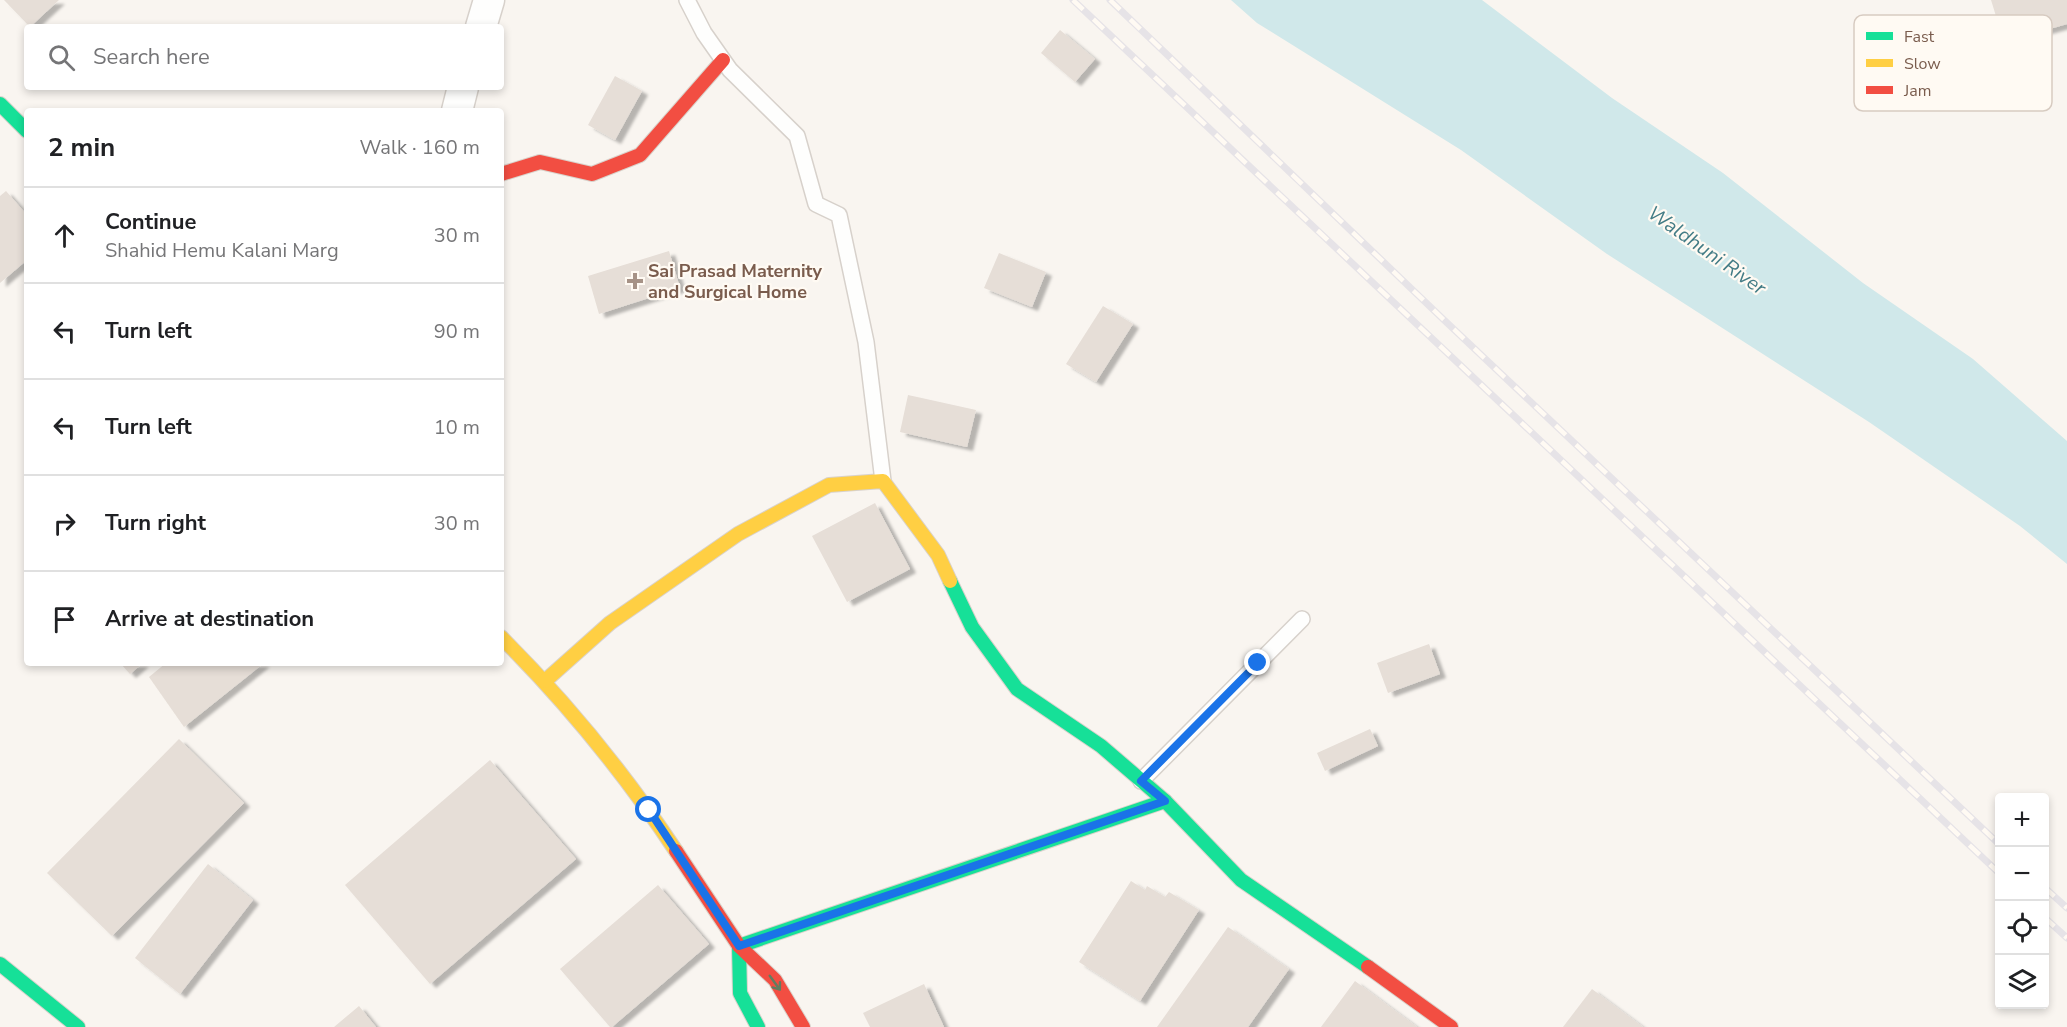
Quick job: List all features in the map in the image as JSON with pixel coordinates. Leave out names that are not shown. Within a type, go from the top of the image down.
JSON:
[{"type":"street","points":[[482,24],[489,0]]},
{"type":"street","points":[[504,173],[540,162],[592,174],[640,155],[723,60]]},
{"type":"street","points":[[458,108],[462,90]]},
{"type":"street","points":[[0,104],[24,128]]},
{"type":"street","points":[[545,681],[610,623],[738,534],[829,484],[884,480],[938,555],[972,627],[1017,689],[1101,746],[1165,801],[1241,880],[1337,944],[1451,1027]]},
{"type":"street","points":[[504,640],[545,681],[649,810],[739,946],[775,980],[802,1027]]},
{"type":"street","points":[[739,946],[1165,801]]},
{"type":"street","points":[[739,946],[740,993],[758,1027]]},
{"type":"street","points":[[0,964],[78,1027]]},
{"type":"lane","points":[[687,0],[704,33],[730,70],[797,136],[816,204],[839,215],[866,342],[884,480]]},
{"type":"lane","points":[[1141,781],[1302,620]]},
{"type":"water","name":"Waldhuni River","points":[[1231,0],[1482,0],[1612,98],[1723,173],[1863,283],[1973,359],[2067,441],[2067,564],[2020,526],[1869,422],[1607,254],[1461,150],[1257,23]]},
{"type":"building","points":[[4,0],[59,0],[33,24],[27,24]]},
{"type":"building","points":[[1991,0],[2067,0],[2067,24],[2052,28],[2052,15],[1996,15]]},
{"type":"building","points":[[1060,30],[1095,59],[1075,82],[1041,53]]},
{"type":"building","points":[[615,76],[642,91],[615,140],[588,125]]},
{"type":"building","points":[[6,191],[24,212],[24,263],[0,283],[0,196]]},
{"type":"building","points":[[669,251],[680,288],[599,314],[588,276]]},
{"type":"building","points":[[999,253],[1046,272],[1032,307],[984,288]]},
{"type":"building","points":[[1103,306],[1133,324],[1096,382],[1066,364]]},
{"type":"building","points":[[908,395],[976,410],[967,447],[900,432]]},
{"type":"building","points":[[875,503],[910,569],[847,602],[812,536]]},
{"type":"building","points":[[1429,644],[1440,674],[1388,693],[1377,663]]},
{"type":"building","points":[[123,666],[139,666],[130,674]]},
{"type":"building","points":[[162,666],[260,666],[184,727],[149,677]]},
{"type":"building","points":[[1370,729],[1378,746],[1325,771],[1317,753]]},
{"type":"building","points":[[179,739],[244,803],[112,936],[47,873]]},
{"type":"building","points":[[490,760],[576,859],[430,984],[345,885]]},
{"type":"building","points":[[208,864],[253,900],[180,994],[135,958]]},
{"type":"building","points":[[1131,881],[1145,890],[1147,886],[1165,897],[1169,892],[1199,910],[1140,1001],[1079,962]]},
{"type":"building","points":[[658,885],[709,944],[610,1027],[560,969]]},
{"type":"building","points":[[1228,927],[1289,969],[1248,1027],[1157,1027]]},
{"type":"building","points":[[1355,981],[1417,1027],[1321,1027]]},
{"type":"building","points":[[924,984],[944,1027],[870,1027],[863,1013]]},
{"type":"building","points":[[1592,989],[1643,1027],[1563,1027]]},
{"type":"building","points":[[359,1006],[376,1027],[334,1027]]},
{"type":"railway","points":[[1073,0],[1995,869]]},
{"type":"railway","points":[[1110,0],[1443,319],[1995,840]]},
{"type":"railway","points":[[2049,892],[2067,908]]},
{"type":"railway","points":[[2049,922],[2067,938]]},
{"type":"traffic: fast","points":[[0,104],[24,128]]},
{"type":"traffic: fast","points":[[950,581],[972,627],[1017,689],[1101,746],[1165,801],[1241,880],[1368,967]]},
{"type":"traffic: fast","points":[[739,946],[1165,801]]},
{"type":"traffic: fast","points":[[739,946],[740,993],[758,1027]]},
{"type":"traffic: fast","points":[[0,964],[78,1027]]},
{"type":"traffic: slow","points":[[545,681],[610,623],[738,534],[829,485],[883,481],[938,555],[950,581]]},
{"type":"traffic: slow","points":[[504,640],[549,687],[594,740],[676,851]]},
{"type":"traffic: jam","points":[[504,173],[540,162],[592,174],[640,155],[723,60]]},
{"type":"traffic: jam","points":[[676,851],[739,946],[775,980],[803,1027]]},
{"type":"traffic: jam","points":[[1368,967],[1451,1027]]},
{"type":"place","name":"Sai Prasad Maternity and Surgical Home","points":[[635,281]]},
{"type":"route","points":[[649,810],[739,946],[1165,801],[1141,781],[1258,663]]}]
